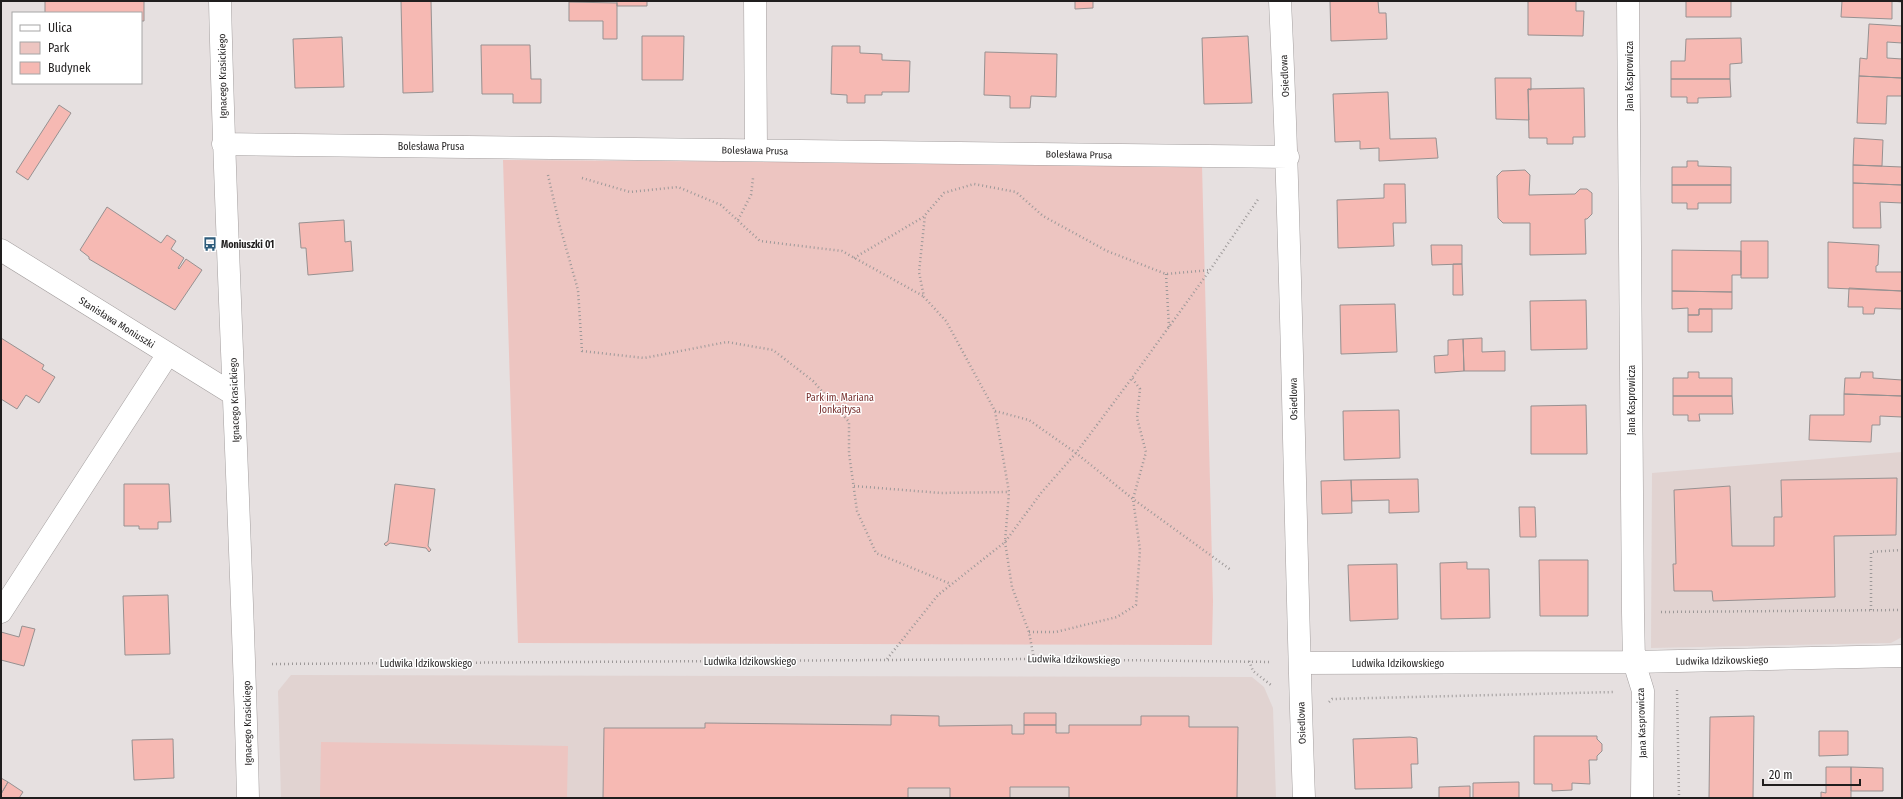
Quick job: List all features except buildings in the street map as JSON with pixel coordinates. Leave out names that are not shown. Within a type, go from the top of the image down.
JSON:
[{"type":"street","name":"Ignacego Krasickiego","points":[[220,1],[223,144],[245,664],[248,798]]},
{"type":"street","points":[[755,1],[756,150]]},
{"type":"street","name":"Osiedlowa","points":[[1280,1],[1288,157],[1304,798]]},
{"type":"street","name":"Jana Kasprowicza","points":[[1628,1],[1634,662],[1643,691],[1642,798]]},
{"type":"street","name":"Bolesława Prusa","points":[[223,144],[1288,157]]},
{"type":"street","name":"Stanisława Moniuszki","points":[[1,250],[233,394]]},
{"type":"street","points":[[1,612],[168,354]]},
{"type":"street","name":"Ludwika Idzikowskiego","points":[[1300,663],[1634,662],[1902,656]]},
{"type":"path","points":[[544,147],[548,178],[578,290],[582,351],[644,358],[726,342],[773,350],[813,381],[848,422],[849,453],[857,511],[876,553],[951,584]]},
{"type":"path","points":[[738,220],[751,194],[756,150]]},
{"type":"path","points":[[548,178],[555,178]]},
{"type":"path","points":[[575,178],[582,178],[630,192],[678,187],[721,205],[760,241],[842,252],[924,296],[946,321],[995,411],[1009,492],[1005,542],[1012,587],[1029,632],[1034,659]]},
{"type":"path","points":[[854,258],[925,215],[944,194],[974,184],[1016,192],[1043,216],[1107,251],[1166,274],[1210,270]]},
{"type":"path","points":[[887,660],[938,595],[1005,542],[1041,493],[1076,453],[1132,378],[1210,270],[1262,194]]},
{"type":"path","points":[[924,296],[919,272],[925,215]]},
{"type":"path","points":[[1166,274],[1169,327]]},
{"type":"path","points":[[1029,632],[1056,632],[1117,617],[1136,605],[1140,550],[1133,499],[1146,452],[1137,418],[1140,389],[1132,378]]},
{"type":"path","points":[[995,411],[1028,420],[1076,453],[1133,499],[1231,570]]},
{"type":"path","points":[[854,486],[941,493],[1009,492]]},
{"type":"path","points":[[1871,610],[1871,552],[1902,550]]},
{"type":"path","name":"Ludwika Idzikowskiego","points":[[245,664],[1034,659],[1300,663]]},
{"type":"path","points":[[1301,716],[1324,717],[1328,703],[1332,699],[1684,689]]},
{"type":"path","points":[[1677,690],[1680,798]]},
{"type":"shaded area","points":[[1902,452],[1902,637],[1891,643],[1651,648],[1652,473]]},
{"type":"shaded area","points":[[291,675],[1252,677],[1264,687],[1273,708],[1276,798],[281,798],[278,691]]},
{"type":"green space","name":"Park im. Mariana Jonkajtysa","points":[[503,160],[1202,165],[1213,601],[1212,645],[518,643]]},
{"type":"green space","points":[[321,742],[568,746],[567,798],[320,798]]},
{"type":"place","name":"Moniuszki 01","points":[[210,244]]}]
